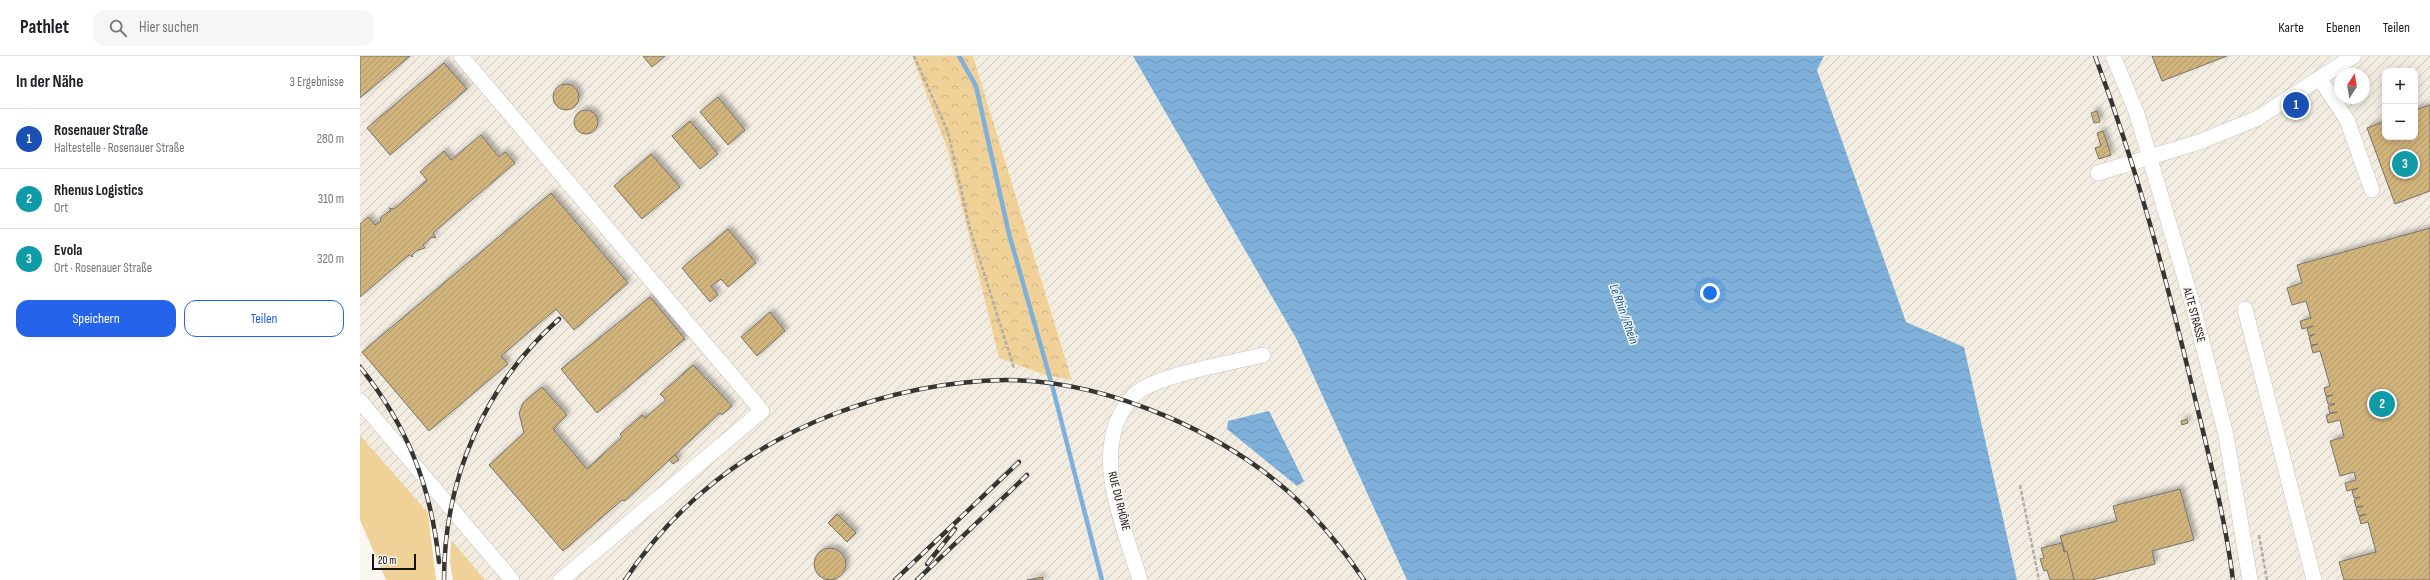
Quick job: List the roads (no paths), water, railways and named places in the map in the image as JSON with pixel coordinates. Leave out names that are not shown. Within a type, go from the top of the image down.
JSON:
[{"type":"street","points":[[461,56],[762,411],[561,580]]},
{"type":"street","name":"ALTE STRASSE","points":[[2113,56],[2137,114],[2150,156],[2226,435],[2250,580]]},
{"type":"street","points":[[2098,172],[2199,142],[2256,119],[2354,56]]},
{"type":"street","points":[[2320,79],[2348,120],[2372,190]]},
{"type":"street","points":[[2245,309],[2314,580]]},
{"type":"street","name":"RUE DU RHÔNE","points":[[1140,580],[1112,482],[1109,460],[1111,439],[1120,414],[1127,402],[1138,392],[1161,380],[1263,355]]},
{"type":"street","points":[[360,401],[512,580]]},
{"type":"water","name":"Le Rhin / Rhein","points":[[1133,56],[1824,56],[1817,70],[1906,322],[1964,347],[2017,580],[1407,580],[1297,340]]},
{"type":"water","points":[[1269,411],[1304,481],[1297,486],[1227,429],[1228,421]]},
{"type":"waterway","points":[[959,56],[976,86],[1009,234],[1052,385],[1102,580]]},
{"type":"railway","points":[[2095,56],[2137,180],[2172,305],[2216,485],[2230,556],[2233,580]]},
{"type":"railway","points":[[444,580],[446,543],[451,506],[473,437],[490,404],[509,374],[533,345],[559,319]]},
{"type":"railway","points":[[360,367],[377,389],[391,412],[404,435],[414,458],[430,508],[439,562]]},
{"type":"railway","points":[[625,580],[645,552],[667,526],[716,480],[772,443],[802,427],[834,414],[897,394],[962,383],[1006,380],[1045,383],[1086,390],[1127,401],[1206,435],[1243,457],[1276,482],[1306,508],[1322,525],[1364,580]]},
{"type":"railway","points":[[895,580],[1019,462]]},
{"type":"railway","points":[[917,580],[1027,475]]},
{"type":"railway","points":[[927,564],[955,529]]},
{"type":"place","name":"Rosenauer Straße","points":[[2296,105]]},
{"type":"place","name":"Evola","points":[[2405,164]]},
{"type":"place","name":"Rhenus Logistics","points":[[2382,404]]}]
